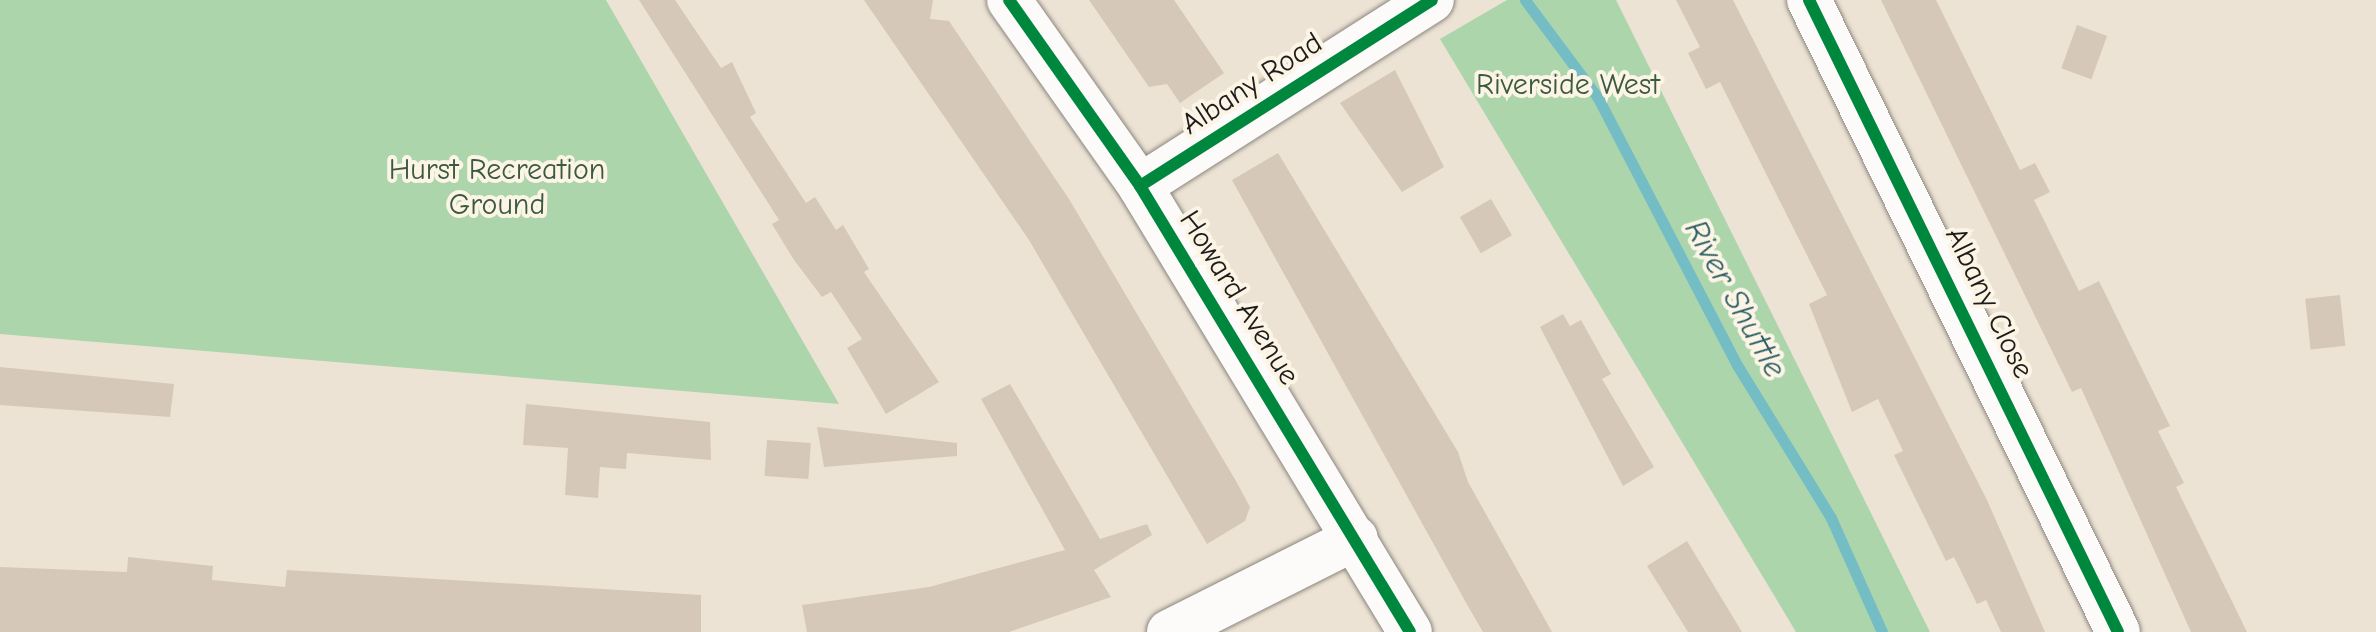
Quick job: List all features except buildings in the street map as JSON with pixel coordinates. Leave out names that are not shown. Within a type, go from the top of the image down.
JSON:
[{"type":"street","name":"Howard Avenue","points":[[1009,0],[1140,186],[1356,538],[1410,632]]},
{"type":"street","name":"Albany Road","points":[[1140,186],[1432,0]]},
{"type":"street","name":"Albany Close","points":[[1809,0],[2118,632]]},
{"type":"street","points":[[1169,632],[1356,538]]},
{"type":"green space","name":"Hurst Recreation Ground","points":[[0,0],[606,0],[839,404],[0,334]]},
{"type":"green space","name":"Riverside West","points":[[1507,0],[1616,0],[1930,632],[1796,632],[1440,39]]},
{"type":"waterway","name":"River Shuttle","points":[[1525,0],[1598,98],[1737,365],[1831,518],[1882,632]]},
{"type":"cycle path","points":[[1009,0],[1140,186],[1410,632]]},
{"type":"cycle path","points":[[1140,186],[1432,0]]},
{"type":"cycle path","points":[[1809,0],[2118,632]]}]
